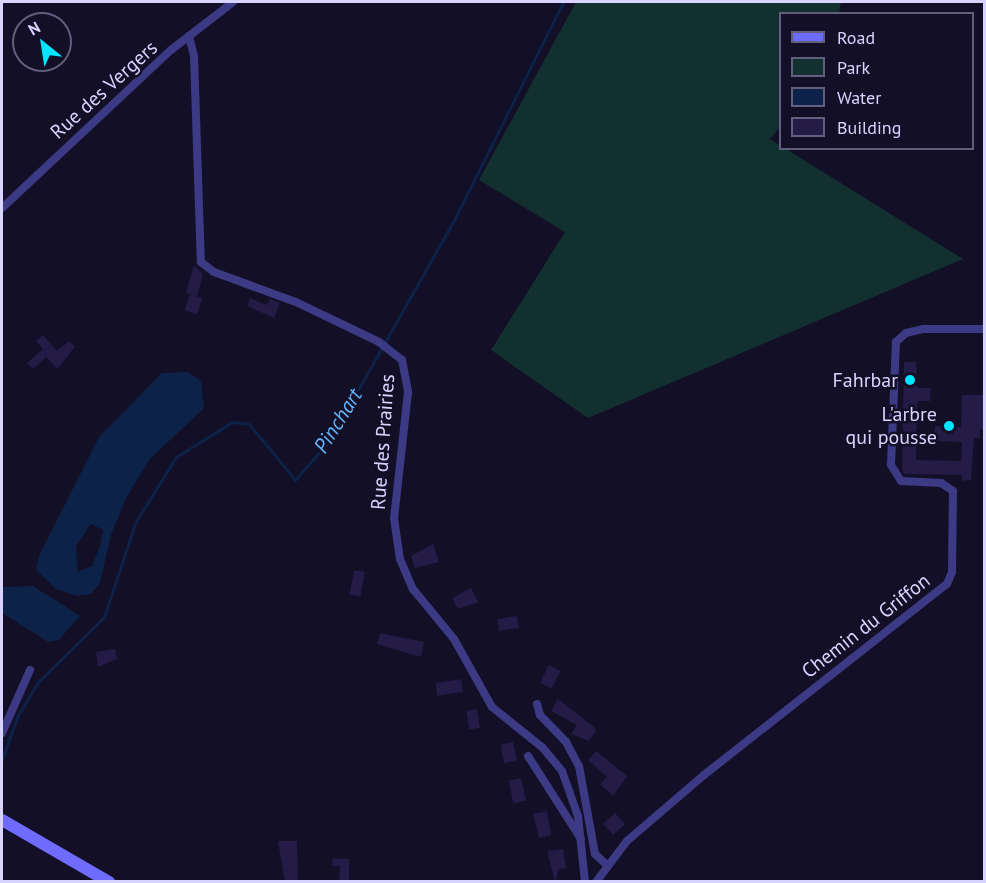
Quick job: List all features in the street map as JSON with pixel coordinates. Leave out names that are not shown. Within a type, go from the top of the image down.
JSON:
[{"type":"main road","points":[[2,820],[107,881]]},
{"type":"street","name":"Rue des Vergers","points":[[2,208],[189,36],[233,2]]},
{"type":"street","name":"Rue des Prairies","points":[[189,36],[194,57],[201,262],[214,272],[296,302],[379,342],[402,360],[408,379],[394,518],[403,568],[414,589],[454,639],[492,707],[556,761],[571,791],[583,842],[585,882]]},
{"type":"street","name":"Chemin du Griffon","points":[[596,882],[607,865],[704,775],[947,584],[952,572],[953,491],[942,483],[901,481],[893,474],[896,342],[906,333],[924,329],[955,332],[984,329]]},
{"type":"street","points":[[2,732],[30,670]]},
{"type":"street","points":[[537,704],[540,716],[566,742],[579,766],[595,854],[607,865]]},
{"type":"street","points":[[528,756],[583,842]]},
{"type":"green space","points":[[576,2],[841,2],[839,12],[779,12],[779,128],[770,139],[779,145],[779,150],[788,150],[963,259],[588,418],[491,350],[565,232],[479,180]]},
{"type":"water","points":[[188,372],[201,381],[204,408],[150,459],[126,498],[111,535],[100,583],[91,594],[77,596],[56,589],[36,570],[39,556],[99,437],[162,373]],"holes":[[[91,524],[103,530],[100,546],[92,566],[78,572],[76,546]]]},
{"type":"water","points":[[33,586],[80,616],[59,640],[48,642],[2,613],[2,587]]},
{"type":"building","points":[[194,265],[203,274],[197,296],[186,293]]},
{"type":"building","points":[[190,294],[202,298],[197,314],[185,310]]},
{"type":"building","points":[[250,298],[267,305],[270,299],[280,303],[274,318],[247,306]]},
{"type":"building","points":[[43,335],[57,351],[69,341],[75,347],[57,369],[46,357],[33,369],[27,363],[43,349],[36,341]]},
{"type":"building","points":[[904,362],[916,362],[917,388],[931,388],[930,401],[917,401],[916,460],[961,461],[962,442],[934,441],[935,426],[961,427],[962,395],[984,395],[984,429],[980,429],[980,438],[974,438],[971,480],[962,481],[962,475],[904,474],[902,470]]},
{"type":"building","points":[[433,544],[439,562],[415,568],[411,556]]},
{"type":"building","points":[[354,570],[365,572],[360,597],[350,595]]},
{"type":"building","points":[[471,588],[478,602],[458,609],[452,598]]},
{"type":"building","points":[[517,616],[519,628],[499,631],[497,619]]},
{"type":"building","points":[[380,633],[424,642],[421,657],[377,644]]},
{"type":"building","points":[[115,649],[117,659],[98,667],[96,652]]},
{"type":"building","points":[[549,665],[561,671],[552,689],[540,683]]},
{"type":"building","points":[[461,679],[463,692],[437,696],[435,683]]},
{"type":"building","points":[[558,699],[593,726],[596,731],[589,741],[571,734],[577,725],[551,711]]},
{"type":"building","points":[[477,709],[480,728],[469,729],[466,711]]},
{"type":"building","points":[[513,742],[517,761],[504,763],[500,745]]},
{"type":"building","points":[[596,751],[627,776],[613,796],[600,784],[607,777],[588,760]]},
{"type":"building","points":[[521,778],[526,800],[514,803],[508,781]]},
{"type":"building","points":[[547,811],[551,835],[539,838],[533,814]]},
{"type":"building","points":[[615,813],[625,824],[613,835],[603,824]]},
{"type":"building","points":[[278,841],[297,841],[298,882],[285,882]]},
{"type":"building","points":[[563,849],[566,868],[559,869],[555,882],[547,851]]},
{"type":"building","points":[[333,858],[349,859],[349,882],[339,882],[340,866],[332,866]]},
{"type":"waterway","name":"Pinchart","points":[[2,759],[17,717],[38,682],[104,617],[135,523],[176,457],[232,422],[249,424],[295,480],[329,441],[455,218],[563,2]]},
{"type":"place","name":"Fahrbar","points":[[910,380]]},
{"type":"place","name":"L'arbre qui pousse","points":[[949,426]]}]
